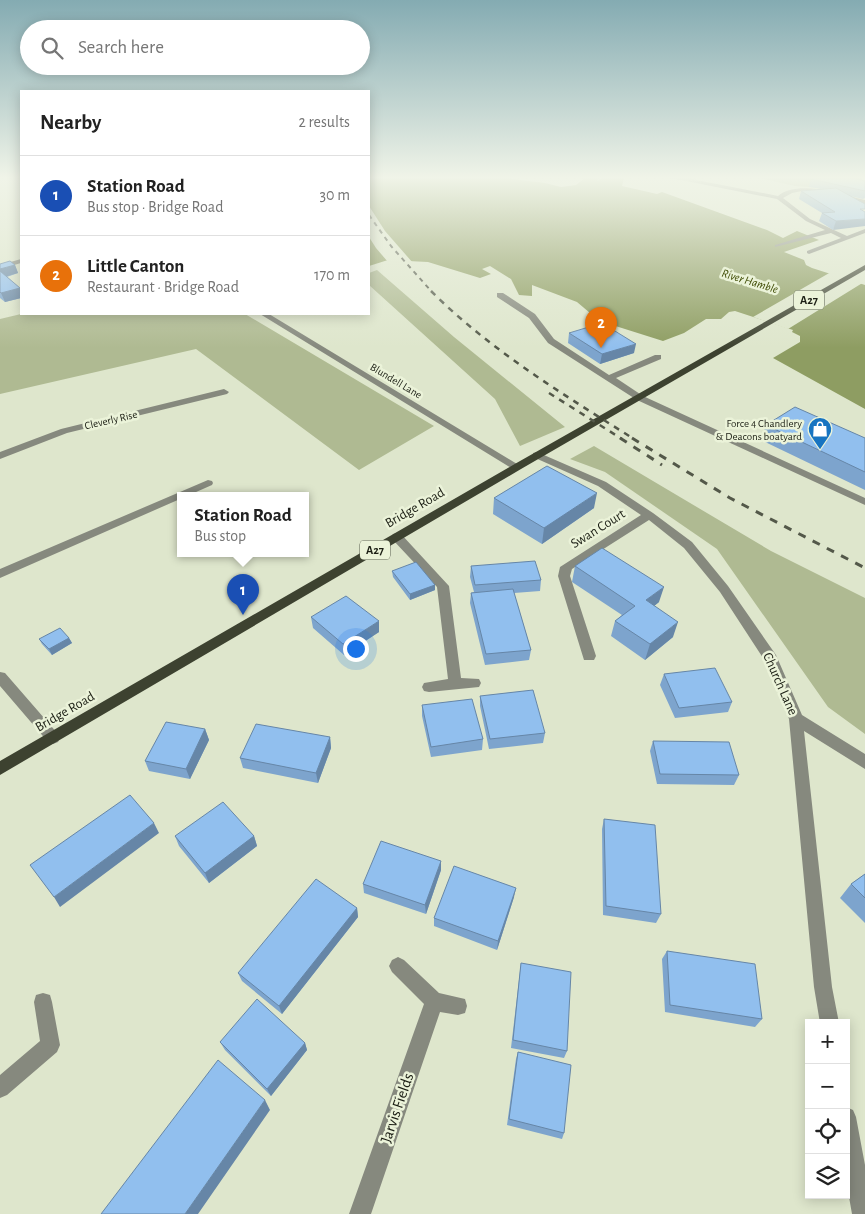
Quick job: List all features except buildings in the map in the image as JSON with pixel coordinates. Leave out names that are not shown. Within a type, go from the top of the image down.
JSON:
[{"type":"main road","name":"Bridge Road","points":[[0,769],[537,455],[640,398],[865,267]]},
{"type":"street","points":[[777,246],[817,235]]},
{"type":"street","points":[[839,235],[847,238]]},
{"type":"street","points":[[809,252],[856,235]]},
{"type":"street","points":[[0,267],[20,261]]},
{"type":"street","points":[[500,295],[532,316],[551,341],[640,398],[865,502]]},
{"type":"street","name":"Blundell Lane","points":[[266,315],[517,467]]},
{"type":"street","points":[[609,378],[658,357]]},
{"type":"street","name":"Cleverly Rise","points":[[0,456],[64,431],[224,392]]},
{"type":"street","name":"Church Lane","points":[[537,455],[602,484],[648,514],[688,545],[724,589],[770,659],[796,719],[823,987],[829,1019]]},
{"type":"street","points":[[187,492],[208,483]]},
{"type":"street","points":[[0,574],[177,497]]},
{"type":"street","name":"Swan Court","points":[[589,656],[564,576],[566,567],[648,514]]},
{"type":"street","points":[[397,537],[443,586],[455,683]]},
{"type":"street","points":[[0,677],[53,738]]},
{"type":"street","points":[[430,687],[455,683],[474,683]]},
{"type":"street","points":[[796,719],[853,753],[865,763]]},
{"type":"street","points":[[398,966],[434,1001],[458,1006]]},
{"type":"street","name":"Jarvis Fields","points":[[360,1214],[434,1001]]},
{"type":"street","points":[[0,1088],[50,1046],[43,1002]]},
{"type":"street","points":[[850,1141],[863,1214]]},
{"type":"shaded area","points":[[377,270],[454,337],[565,427],[520,446],[495,399],[370,286],[370,273]]},
{"type":"shaded area","points":[[20,314],[247,315],[434,426],[359,470],[196,349],[0,394],[0,319]]},
{"type":"shaded area","points":[[594,446],[771,551],[865,598],[865,734],[828,707],[717,549],[605,472],[570,459]]},
{"type":"water","name":"River Hamble","points":[[370,235],[776,235],[783,238],[790,235],[806,235],[819,240],[784,252],[804,260],[806,265],[812,268],[865,285],[865,409],[773,358],[800,342],[800,336],[792,332],[793,330],[735,311],[729,312],[721,319],[706,319],[684,333],[663,341],[606,323],[577,302],[532,285],[532,296],[519,295],[511,279],[490,266],[482,269],[491,274],[480,278],[428,262],[388,260],[370,266]]},
{"type":"pier","points":[[370,235],[388,235],[413,263],[388,262],[370,239]]},
{"type":"pier","points":[[831,272],[864,282],[788,329],[753,317]]},
{"type":"railway","points":[[383,235],[432,292]]},
{"type":"railway","points":[[432,292],[478,333],[528,371],[634,439]]},
{"type":"railway","points":[[549,393],[622,439]]},
{"type":"railway","points":[[620,438],[662,465]]},
{"type":"railway","points":[[632,438],[730,498],[865,568]]},
{"type":"place","name":"Little Canton","points":[[601,348]]},
{"type":"place","name":"Force 4 Chandlery & Deacons boatyard","points":[[820,450]]},
{"type":"place","name":"Station Road","points":[[243,615]]}]
